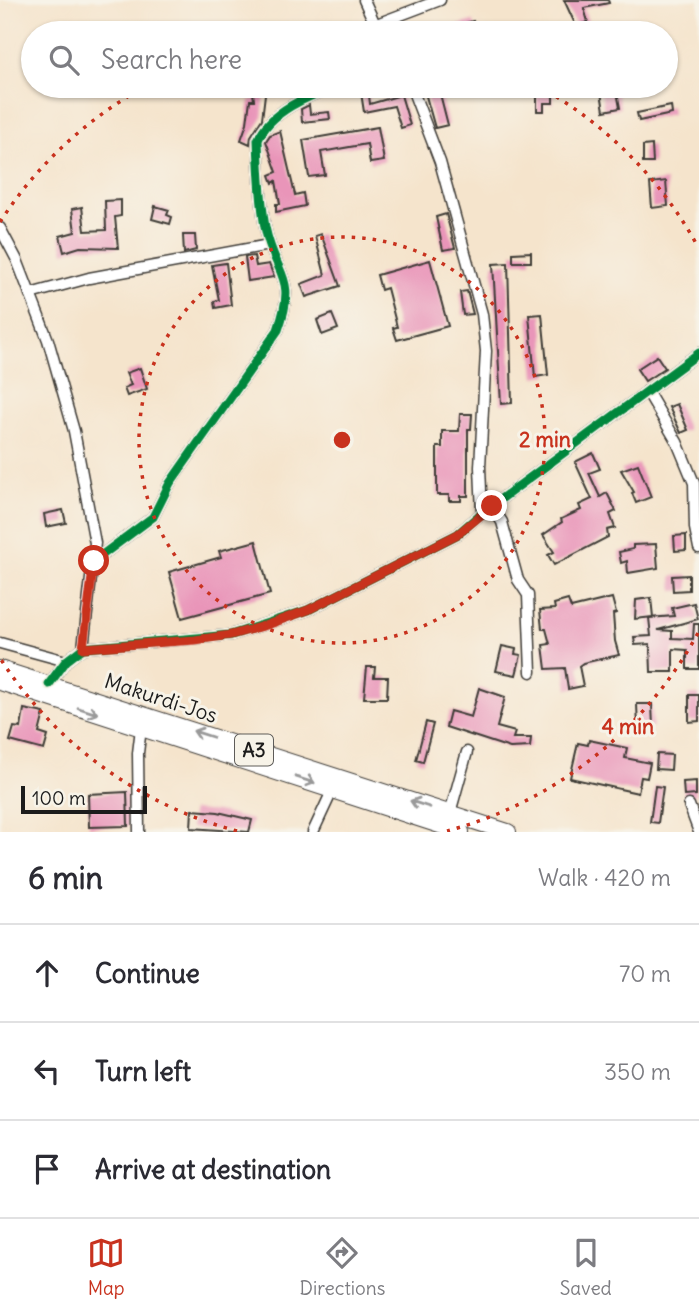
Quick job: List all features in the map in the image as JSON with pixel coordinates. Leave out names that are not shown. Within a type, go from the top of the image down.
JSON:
[{"type":"highway","name":"Makurdi-Jos","points":[[0,668],[508,832]]},
{"type":"highway","name":"Makurdi-Jos","points":[[0,682],[461,832]]},
{"type":"street","points":[[364,0],[373,21]]},
{"type":"street","points":[[394,21],[440,0]]},
{"type":"street","points":[[94,561],[153,517],[170,483],[231,393],[271,343],[286,306],[287,285],[269,245],[259,180],[258,140],[263,127],[287,109],[310,98]]},
{"type":"street","points":[[416,98],[440,162],[482,314],[486,351],[480,467],[482,513]]},
{"type":"street","points":[[0,228],[48,340],[74,431],[95,543],[83,648]]},
{"type":"street","points":[[30,294],[89,278],[269,245]]},
{"type":"street","points":[[49,684],[66,661],[83,648],[195,640],[231,635],[267,625],[308,610],[458,534],[482,513],[699,353]]},
{"type":"street","points":[[647,391],[677,442],[694,483],[695,528],[699,548]]},
{"type":"street","points":[[492,506],[502,522],[518,580],[528,595],[531,672]]},
{"type":"street","points":[[0,643],[66,661]]},
{"type":"street","points":[[139,832],[138,753],[141,728]]},
{"type":"street","points":[[450,814],[467,752]]},
{"type":"street","points":[[313,832],[333,789]]},
{"type":"street","points":[[689,805],[699,832]]},
{"type":"building","points":[[564,0],[608,0],[609,3],[584,8],[588,21],[574,21]]},
{"type":"building","points":[[265,98],[262,119],[251,136],[250,144],[241,140],[247,123],[250,100]]},
{"type":"building","points":[[362,98],[369,98],[370,104],[402,98],[410,125],[401,128],[394,106],[364,112]]},
{"type":"building","points":[[427,98],[441,98],[448,125],[435,128]]},
{"type":"building","points":[[537,98],[553,98],[553,103],[544,103],[544,111],[537,111]]},
{"type":"building","points":[[602,98],[618,98],[620,108],[604,111]]},
{"type":"building","points":[[309,105],[310,114],[329,112],[330,119],[302,122],[301,109]]},
{"type":"building","points":[[671,106],[672,114],[639,121],[637,113]]},
{"type":"building","points":[[378,127],[384,161],[370,163],[367,144],[321,152],[325,175],[309,177],[303,140]]},
{"type":"building","points":[[280,131],[295,195],[303,193],[305,206],[276,212],[276,204],[280,204],[276,181],[273,183],[270,175],[277,172],[266,141],[270,135]]},
{"type":"building","points":[[652,145],[653,163],[643,163],[643,146]]},
{"type":"building","points":[[666,181],[668,206],[652,208],[650,183]]},
{"type":"building","points":[[121,200],[121,216],[115,217],[118,248],[80,247],[64,252],[60,236],[75,232],[72,209],[82,207],[85,231],[106,230],[105,201]]},
{"type":"building","points":[[155,206],[169,210],[167,215],[172,217],[170,224],[152,219]]},
{"type":"building","points":[[446,214],[455,248],[443,250],[436,217]]},
{"type":"building","points":[[321,234],[340,286],[306,297],[301,284],[325,275],[315,236]]},
{"type":"building","points":[[183,235],[195,235],[196,250],[184,253]]},
{"type":"building","points":[[531,252],[531,262],[513,262],[513,253]]},
{"type":"building","points":[[254,256],[256,266],[269,264],[274,277],[248,281],[245,257]]},
{"type":"building","points":[[430,260],[448,326],[397,340],[393,328],[397,327],[387,288],[381,290],[377,275]]},
{"type":"building","points":[[226,263],[231,305],[215,308],[214,301],[219,300],[212,265]]},
{"type":"building","points":[[508,263],[512,403],[501,404],[493,264]]},
{"type":"building","points":[[467,291],[473,314],[463,315],[460,292]]},
{"type":"building","points":[[332,314],[338,329],[322,335],[317,320]]},
{"type":"building","points":[[542,314],[548,375],[535,377],[529,315]]},
{"type":"building","points":[[657,356],[665,368],[645,381],[637,369]]},
{"type":"building","points":[[140,368],[147,389],[127,396],[124,388],[131,385],[126,373]]},
{"type":"building","points":[[677,404],[688,430],[681,433],[669,407]]},
{"type":"building","points":[[460,414],[472,414],[471,429],[468,429],[468,496],[461,496],[461,501],[449,501],[449,495],[437,495],[437,447],[442,447],[442,431],[459,431]]},
{"type":"building","points":[[593,453],[600,469],[589,473],[600,497],[607,493],[616,511],[610,514],[615,528],[607,530],[608,537],[554,565],[548,555],[554,552],[543,535],[562,522],[561,519],[581,510],[579,505],[592,499],[575,462]]},
{"type":"building","points":[[638,464],[651,497],[636,503],[632,493],[634,492],[621,470]]},
{"type":"building","points":[[63,510],[66,523],[46,527],[44,514]]},
{"type":"building","points":[[686,535],[686,550],[675,551],[674,536]]},
{"type":"building","points":[[256,541],[270,594],[182,618],[169,572],[221,557],[219,551]]},
{"type":"building","points":[[656,544],[658,568],[628,573],[627,561],[621,563],[619,552],[633,549],[633,545]]},
{"type":"building","points":[[689,575],[689,590],[673,591],[672,576]]},
{"type":"building","points":[[612,598],[616,613],[613,614],[615,641],[619,655],[583,663],[579,666],[583,686],[568,689],[565,668],[546,669],[543,645],[550,644],[546,629],[542,629],[540,610],[555,609],[554,604],[568,600],[571,608]]},
{"type":"building","points":[[651,598],[653,617],[635,619],[636,600]]},
{"type":"building","points":[[694,603],[698,619],[658,630],[672,631],[672,638],[693,639],[694,624],[699,624],[699,669],[687,669],[687,650],[673,649],[673,672],[651,672],[650,644],[635,645],[634,637],[651,636],[649,618],[674,616],[672,608]]},
{"type":"building","points":[[502,646],[516,649],[515,654],[521,655],[516,675],[496,671]]},
{"type":"building","points":[[367,667],[375,667],[374,677],[388,677],[387,698],[364,698]]},
{"type":"building","points":[[479,688],[505,697],[497,727],[515,732],[513,738],[531,738],[530,747],[510,748],[446,727],[450,711],[471,717]]},
{"type":"building","points":[[689,695],[699,695],[699,721],[689,722]]},
{"type":"building","points":[[637,704],[652,704],[653,727],[638,727]]},
{"type":"building","points":[[24,709],[44,713],[39,733],[48,736],[44,750],[10,741],[14,727],[21,728]]},
{"type":"building","points":[[426,722],[433,724],[423,762],[416,760]]},
{"type":"building","points":[[589,740],[627,748],[625,758],[650,763],[647,778],[641,777],[638,793],[570,778],[578,743],[588,745]]},
{"type":"building","points":[[657,754],[672,755],[671,770],[656,769]]},
{"type":"building","points":[[696,781],[696,795],[684,796],[683,782]]},
{"type":"building","points":[[655,786],[663,787],[658,823],[650,822]]},
{"type":"building","points":[[127,792],[128,826],[89,827],[88,794]]},
{"type":"building","points":[[192,810],[218,812],[252,820],[249,832],[191,828]]},
{"type":"cycle path","points":[[94,561],[153,517],[170,483],[278,330],[284,312],[285,286],[265,227],[258,140],[271,121],[307,98]]},
{"type":"cycle path","points":[[49,684],[66,661],[83,648],[231,635],[308,610],[458,534],[482,513],[699,353]]},
{"type":"route","points":[[94,561],[83,648],[195,640],[231,635],[308,610],[458,534],[492,506]]}]
